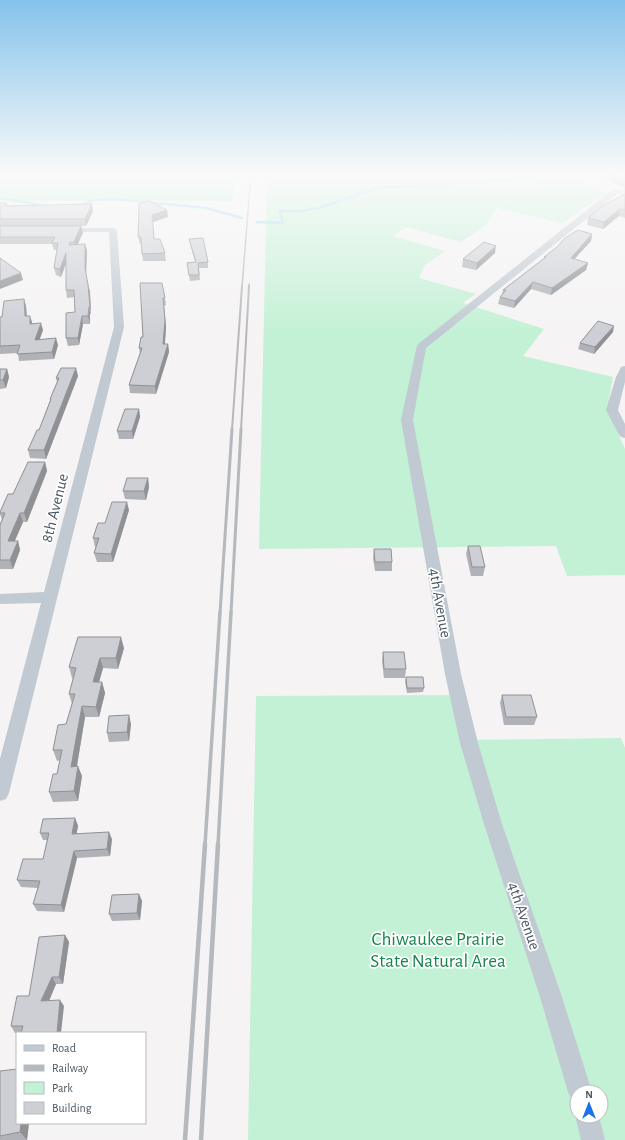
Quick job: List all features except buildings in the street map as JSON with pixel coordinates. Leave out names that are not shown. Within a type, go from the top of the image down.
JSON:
[{"type":"street","name":"4th Avenue","points":[[574,227],[421,347],[406,420],[453,674],[469,744],[493,824],[551,997],[578,1084]]},
{"type":"street","name":"8th Avenue","points":[[0,793],[119,327],[113,230],[53,230]]},
{"type":"street","points":[[625,369],[621,377],[612,410],[625,435]]},
{"type":"street","points":[[0,599],[50,597]]},
{"type":"street","points":[[589,1124],[594,1140]]},
{"type":"green space","points":[[266,227],[406,227],[393,236],[445,251],[425,265],[419,278],[476,294],[463,303],[544,329],[523,356],[613,377],[609,399],[611,418],[625,449],[625,575],[567,576],[556,546],[259,549]]},
{"type":"green space","points":[[407,227],[482,227],[461,242]]},
{"type":"green space","name":"Chiwaukee Prairie State Natural Area","points":[[452,695],[462,740],[621,738],[625,748],[625,1140],[248,1140],[256,696]]},
{"type":"railway","points":[[242,287],[247,227]]},
{"type":"railway","points":[[232,430],[242,286]]},
{"type":"railway","points":[[241,430],[249,286]]},
{"type":"railway","points":[[220,613],[232,429]]},
{"type":"railway","points":[[231,613],[241,429]]},
{"type":"railway","points":[[205,845],[220,612]]},
{"type":"railway","points":[[218,845],[231,612]]},
{"type":"railway","points":[[185,1140],[205,844]]},
{"type":"railway","points":[[201,1140],[218,844]]}]
